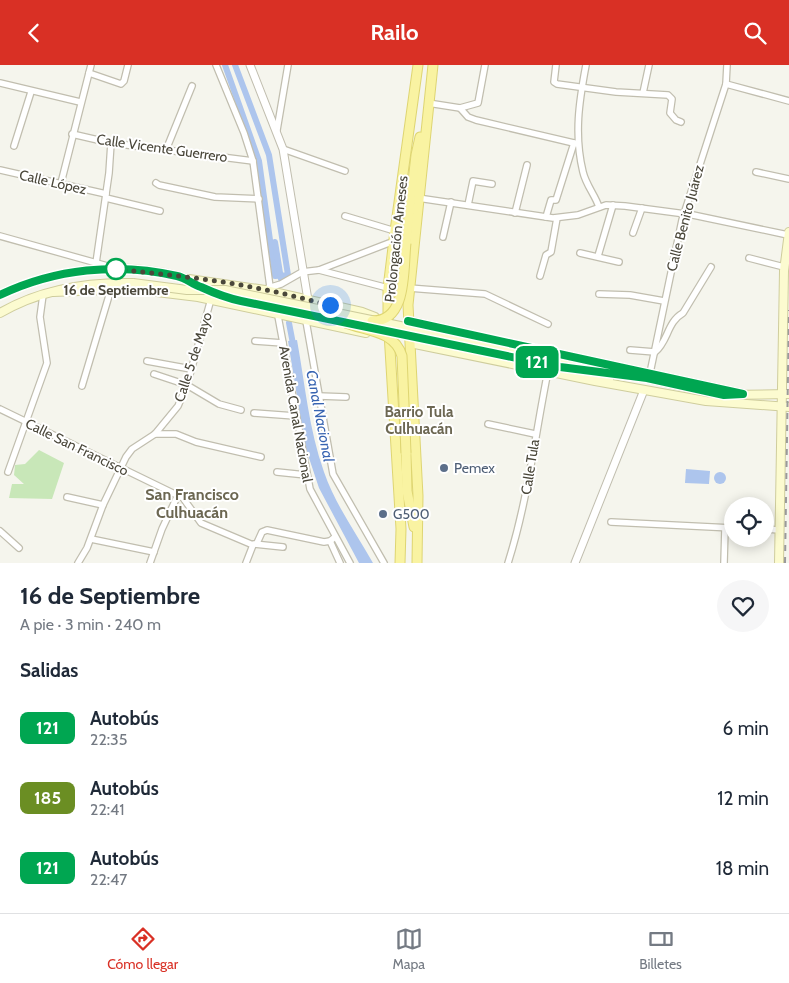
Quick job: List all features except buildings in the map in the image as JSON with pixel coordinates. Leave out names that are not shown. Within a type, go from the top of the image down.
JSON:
[{"type":"main road","name":"Prolongación Arneses","points":[[400,563],[401,529],[389,339],[388,288],[418,65]]},
{"type":"main road","name":"Prolongación Arneses","points":[[416,563],[418,496],[408,321],[409,288],[433,65]]},
{"type":"main road","points":[[372,321],[389,317],[398,307],[416,155],[427,115]]},
{"type":"main road","points":[[779,563],[786,406],[784,267],[789,234]]},
{"type":"main road","points":[[0,295],[35,281],[66,273],[118,269],[161,273],[186,279],[267,289],[362,312],[375,317],[381,324],[385,324],[388,318]]},
{"type":"main road","points":[[186,279],[222,296],[560,367],[647,378],[724,395],[786,394]]},
{"type":"main road","points":[[0,313],[60,288],[84,284],[133,283],[186,290],[225,290],[537,354],[561,360],[622,385]]},
{"type":"main road","points":[[53,292],[112,289],[212,299],[278,316],[389,339]]},
{"type":"main road","points":[[356,331],[365,323],[362,312]]},
{"type":"main road","points":[[408,321],[743,394]]},
{"type":"main road","points":[[346,323],[386,335],[399,349],[402,357],[407,491],[418,541]]},
{"type":"main road","points":[[436,348],[429,343],[427,335],[430,330],[438,327]]},
{"type":"main road","points":[[410,343],[595,381],[727,404],[786,406]]},
{"type":"street","points":[[61,183],[80,102],[91,65]]},
{"type":"street","points":[[89,73],[121,84],[124,81],[128,65]]},
{"type":"street","points":[[216,65],[244,133],[252,161],[259,199],[267,289],[302,272],[319,270],[389,243]]},
{"type":"street","points":[[250,65],[283,149],[308,300]]},
{"type":"street","points":[[277,130],[288,65]]},
{"type":"street","points":[[428,103],[460,108],[478,103],[485,65]]},
{"type":"street","points":[[556,65],[554,82],[671,97],[670,113],[676,121],[681,122]]},
{"type":"street","points":[[546,217],[551,200],[556,200],[576,144],[578,115],[586,65]]},
{"type":"street","points":[[643,93],[649,65]]},
{"type":"street","name":"Calle Benito Juárez","points":[[650,373],[684,214],[726,84],[727,65]]},
{"type":"street","points":[[0,83],[31,92],[80,102]]},
{"type":"street","points":[[726,84],[789,101]]},
{"type":"street","points":[[166,150],[192,86]]},
{"type":"street","points":[[14,147],[31,92]]},
{"type":"street","points":[[460,108],[468,117],[476,120],[576,144]]},
{"type":"street","name":"Calle Vicente Guerrero","points":[[72,134],[111,143],[252,161]]},
{"type":"street","points":[[96,263],[106,196],[111,143]]},
{"type":"street","points":[[576,144],[584,174],[599,207]]},
{"type":"street","points":[[283,149],[345,171]]},
{"type":"street","points":[[515,213],[527,165]]},
{"type":"street","name":"Calle López","points":[[0,170],[61,183],[160,211]]},
{"type":"street","points":[[756,172],[789,179]]},
{"type":"street","points":[[468,205],[473,181],[492,184]]},
{"type":"street","points":[[156,183],[215,197],[259,199]]},
{"type":"street","points":[[418,198],[557,218],[578,215],[599,207],[613,205],[684,214],[789,234]]},
{"type":"street","points":[[444,237],[451,202]]},
{"type":"street","points":[[598,256],[613,205]]},
{"type":"street","points":[[633,233],[642,208]]},
{"type":"street","points":[[345,216],[395,231]]},
{"type":"street","points":[[540,276],[546,255],[551,252],[557,218]]},
{"type":"street","points":[[0,235],[118,269]]},
{"type":"street","points":[[580,253],[620,262]]},
{"type":"street","points":[[748,258],[784,267]]},
{"type":"street","points":[[630,350],[655,352],[660,348],[676,317],[683,313],[711,267]]},
{"type":"street","points":[[319,270],[388,288]]},
{"type":"street","points":[[409,288],[485,294],[548,324]]},
{"type":"street","points":[[82,386],[112,289]]},
{"type":"street","points":[[599,294],[630,295],[664,301]]},
{"type":"street","points":[[8,472],[47,363],[40,317],[43,295]]},
{"type":"street","name":"Calle 5 de Mayo","points":[[78,563],[91,539],[103,505],[120,468],[132,449],[155,434],[178,406],[187,385],[212,299]]},
{"type":"street","name":"Avenida Canal Nacional","points":[[278,316],[306,475],[315,502],[350,563]]},
{"type":"street","name":"Avenida Canal Nacional","points":[[306,321],[337,482],[384,563]]},
{"type":"street","points":[[255,341],[283,343]]},
{"type":"street","points":[[147,361],[191,369]]},
{"type":"street","name":"Calle Tula","points":[[508,563],[528,484],[535,434],[548,371]]},
{"type":"street","points":[[154,374],[187,385],[219,404],[241,410]]},
{"type":"street","points":[[575,563],[644,390]]},
{"type":"street","points":[[319,396],[346,397]]},
{"type":"street","name":"Calle San Francisco","points":[[0,409],[177,497],[183,498],[201,523],[255,544],[283,547]]},
{"type":"street","points":[[254,413],[295,416]]},
{"type":"street","points":[[488,424],[535,434]]},
{"type":"street","points":[[155,434],[176,434],[196,442],[261,457]]},
{"type":"street","points":[[276,471],[306,475]]},
{"type":"street","points":[[67,497],[103,505]]},
{"type":"street","points":[[150,563],[177,497]]},
{"type":"street","points":[[610,523],[724,528]]},
{"type":"street","points":[[246,563],[264,530],[330,541],[335,537]]},
{"type":"street","points":[[774,530],[780,530]]},
{"type":"street","points":[[0,531],[19,548]]},
{"type":"street","points":[[91,539],[154,552]]},
{"type":"street","points":[[330,541],[340,563]]},
{"type":"street","points":[[724,547],[724,563]]},
{"type":"green space","points":[[39,450],[64,463],[52,499],[9,498],[12,484],[24,484],[14,475],[15,465],[25,464]]},
{"type":"water","name":"Canal Nacional","points":[[297,340],[311,423],[324,472],[340,507],[373,563],[359,563],[319,488],[305,446],[288,341]]},
{"type":"water","points":[[686,469],[710,471],[709,484],[685,483]]},
{"type":"water","points":[[718,472],[722,472],[726,478],[722,484],[718,484],[714,480],[714,476]]},
{"type":"waterway","name":"Canal Nacional","points":[[225,65],[259,161],[275,276],[288,275],[269,155],[235,65]]},
{"type":"waterway","name":"Canal Nacional","points":[[275,242],[281,279]]},
{"type":"waterway","name":"Canal Nacional","points":[[289,323],[294,349]]},
{"type":"railway","points":[[785,563],[789,310]]},
{"type":"bus line","name":"121","points":[[0,295],[50,276],[66,273],[118,269],[161,273],[186,279],[199,287],[241,301],[560,367],[647,378],[724,395],[743,394],[408,321]]},
{"type":"place","name":"16 de Septiembre","points":[[116,269]]},
{"type":"place","name":"Pemex","points":[[444,468]]},
{"type":"place","name":"G500","points":[[383,514]]},
{"type":"district","name":"Barrio Tula Culhuacán","points":[[419,420]]},
{"type":"district","name":"San Francisco Culhuacán","points":[[192,503]]},
{"type":"route","points":[[116,269],[161,273],[186,279],[265,290],[330,305]]}]
